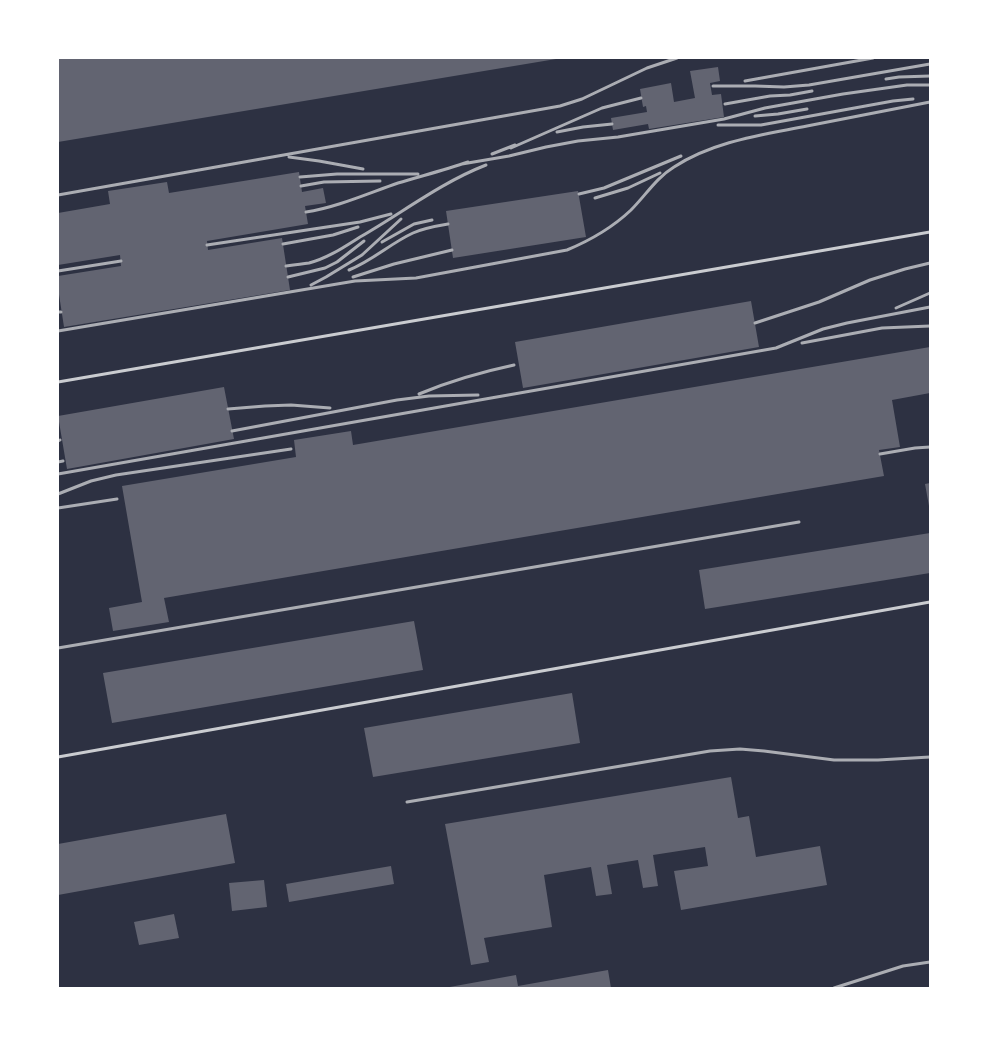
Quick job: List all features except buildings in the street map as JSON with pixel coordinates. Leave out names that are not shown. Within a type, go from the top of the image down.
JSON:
[{"type":"lane","points":[[58,382],[930,232]]},
{"type":"lane","points":[[58,757],[930,602]]},
{"type":"railway","points":[[58,195],[560,106],[582,99],[647,68],[677,58]]},
{"type":"railway","points":[[745,81],[873,58]]},
{"type":"railway","points":[[713,86],[784,87],[809,85],[930,64]]},
{"type":"railway","points":[[886,79],[930,76]]},
{"type":"railway","points":[[462,164],[578,141],[618,137],[724,119],[765,108],[843,94],[907,85],[930,85]]},
{"type":"railway","points":[[725,104],[812,91]]},
{"type":"railway","points":[[511,148],[602,108],[641,98]]},
{"type":"railway","points":[[718,125],[761,125],[913,99]]},
{"type":"railway","points":[[58,331],[355,281],[416,278],[567,250],[609,228],[631,210],[656,181],[668,171],[705,151],[756,136],[930,102]]},
{"type":"railway","points":[[755,116],[807,109]]},
{"type":"railway","points":[[557,132],[612,124]]},
{"type":"railway","points":[[492,154],[515,145]]},
{"type":"railway","points":[[579,194],[604,188],[681,156]]},
{"type":"railway","points":[[289,157],[363,169]]},
{"type":"railway","points":[[306,212],[340,204],[398,183],[468,162]]},
{"type":"railway","points":[[286,266],[309,263],[329,255],[437,189],[486,165]]},
{"type":"railway","points":[[595,198],[628,188],[660,173]]},
{"type":"railway","points":[[300,177],[337,174],[418,174]]},
{"type":"railway","points":[[301,186],[324,182],[380,181]]},
{"type":"railway","points":[[207,245],[360,222],[391,214]]},
{"type":"railway","points":[[311,285],[362,255],[401,219]]},
{"type":"railway","points":[[382,242],[414,224],[432,220]]},
{"type":"railway","points":[[349,270],[366,262],[413,233],[426,228],[448,224]]},
{"type":"railway","points":[[283,244],[333,235],[358,227]]},
{"type":"railway","points":[[288,277],[325,268],[337,262],[364,241]]},
{"type":"railway","points":[[353,277],[394,264],[452,250]]},
{"type":"railway","points":[[58,271],[121,261]]},
{"type":"railway","points":[[755,323],[819,302],[870,280],[930,263]]},
{"type":"railway","points":[[896,308],[930,293]]},
{"type":"railway","points":[[58,474],[776,348],[823,329],[930,307]]},
{"type":"railway","points":[[802,343],[882,328],[930,326]]},
{"type":"railway","points":[[419,394],[466,377],[514,365]]},
{"type":"railway","points":[[232,431],[397,400],[429,396],[478,395]]},
{"type":"railway","points":[[228,409],[291,405],[330,408]]},
{"type":"railway","points":[[880,454],[930,447]]},
{"type":"railway","points":[[58,494],[91,481],[116,475],[291,449]]},
{"type":"railway","points":[[58,462],[63,461]]},
{"type":"railway","points":[[58,508],[117,499]]},
{"type":"railway","points":[[58,648],[799,522]]},
{"type":"railway","points":[[407,802],[710,751],[740,749],[834,760],[930,757]]},
{"type":"railway","points":[[834,988],[903,966],[930,962]]}]
